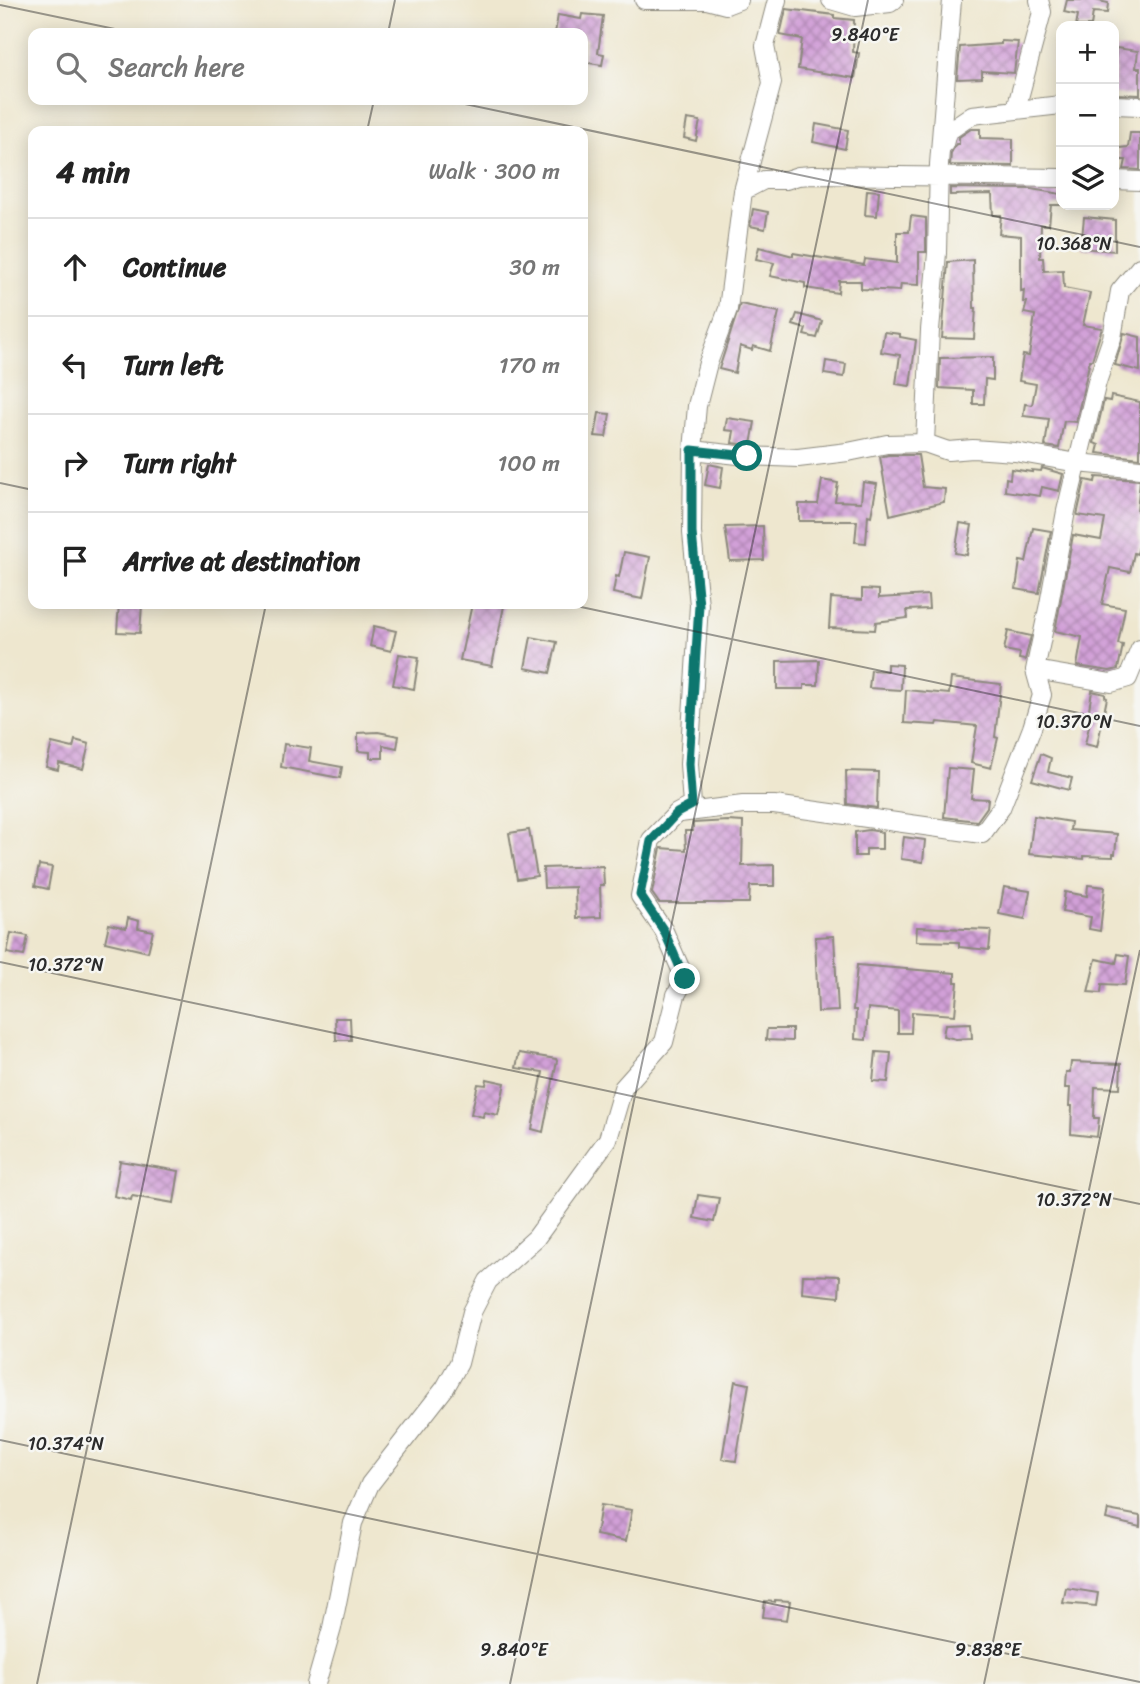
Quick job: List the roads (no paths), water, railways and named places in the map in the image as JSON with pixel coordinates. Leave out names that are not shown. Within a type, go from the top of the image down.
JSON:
[{"type":"street","points":[[644,0],[707,0],[726,5],[739,0]]},
{"type":"street","points":[[316,1684],[332,1628],[353,1523],[370,1485],[445,1388],[459,1363],[472,1312],[488,1281],[536,1238],[608,1139],[623,1088],[664,1042],[676,995],[685,979],[664,931],[640,895],[651,841],[677,813],[692,805],[689,764],[699,605],[692,533],[692,450],[697,406],[708,363],[728,309],[743,191],[772,83],[765,46],[777,0]]},
{"type":"street","points":[[831,0],[855,7],[890,3],[894,0]]},
{"type":"street","points":[[925,443],[939,170],[952,0]]},
{"type":"street","points":[[1016,109],[1042,12],[1039,0]]},
{"type":"street","points":[[939,170],[947,132],[972,115],[1056,105]]},
{"type":"street","points":[[1119,106],[1140,106]]},
{"type":"street","points":[[743,191],[764,180],[786,180],[812,175],[939,170],[1056,178]]},
{"type":"street","points":[[1119,180],[1140,181]]},
{"type":"street","points":[[677,813],[743,805],[774,805],[982,834],[1001,808],[1042,695],[1035,670],[1066,511],[1097,382],[1112,338],[1120,291],[1140,267]]},
{"type":"street","points":[[692,450],[798,458],[887,444],[925,443],[948,451],[973,449],[1014,452],[1078,463],[1140,469]]},
{"type":"street","points":[[1035,670],[1111,683],[1128,678],[1140,649]]}]
